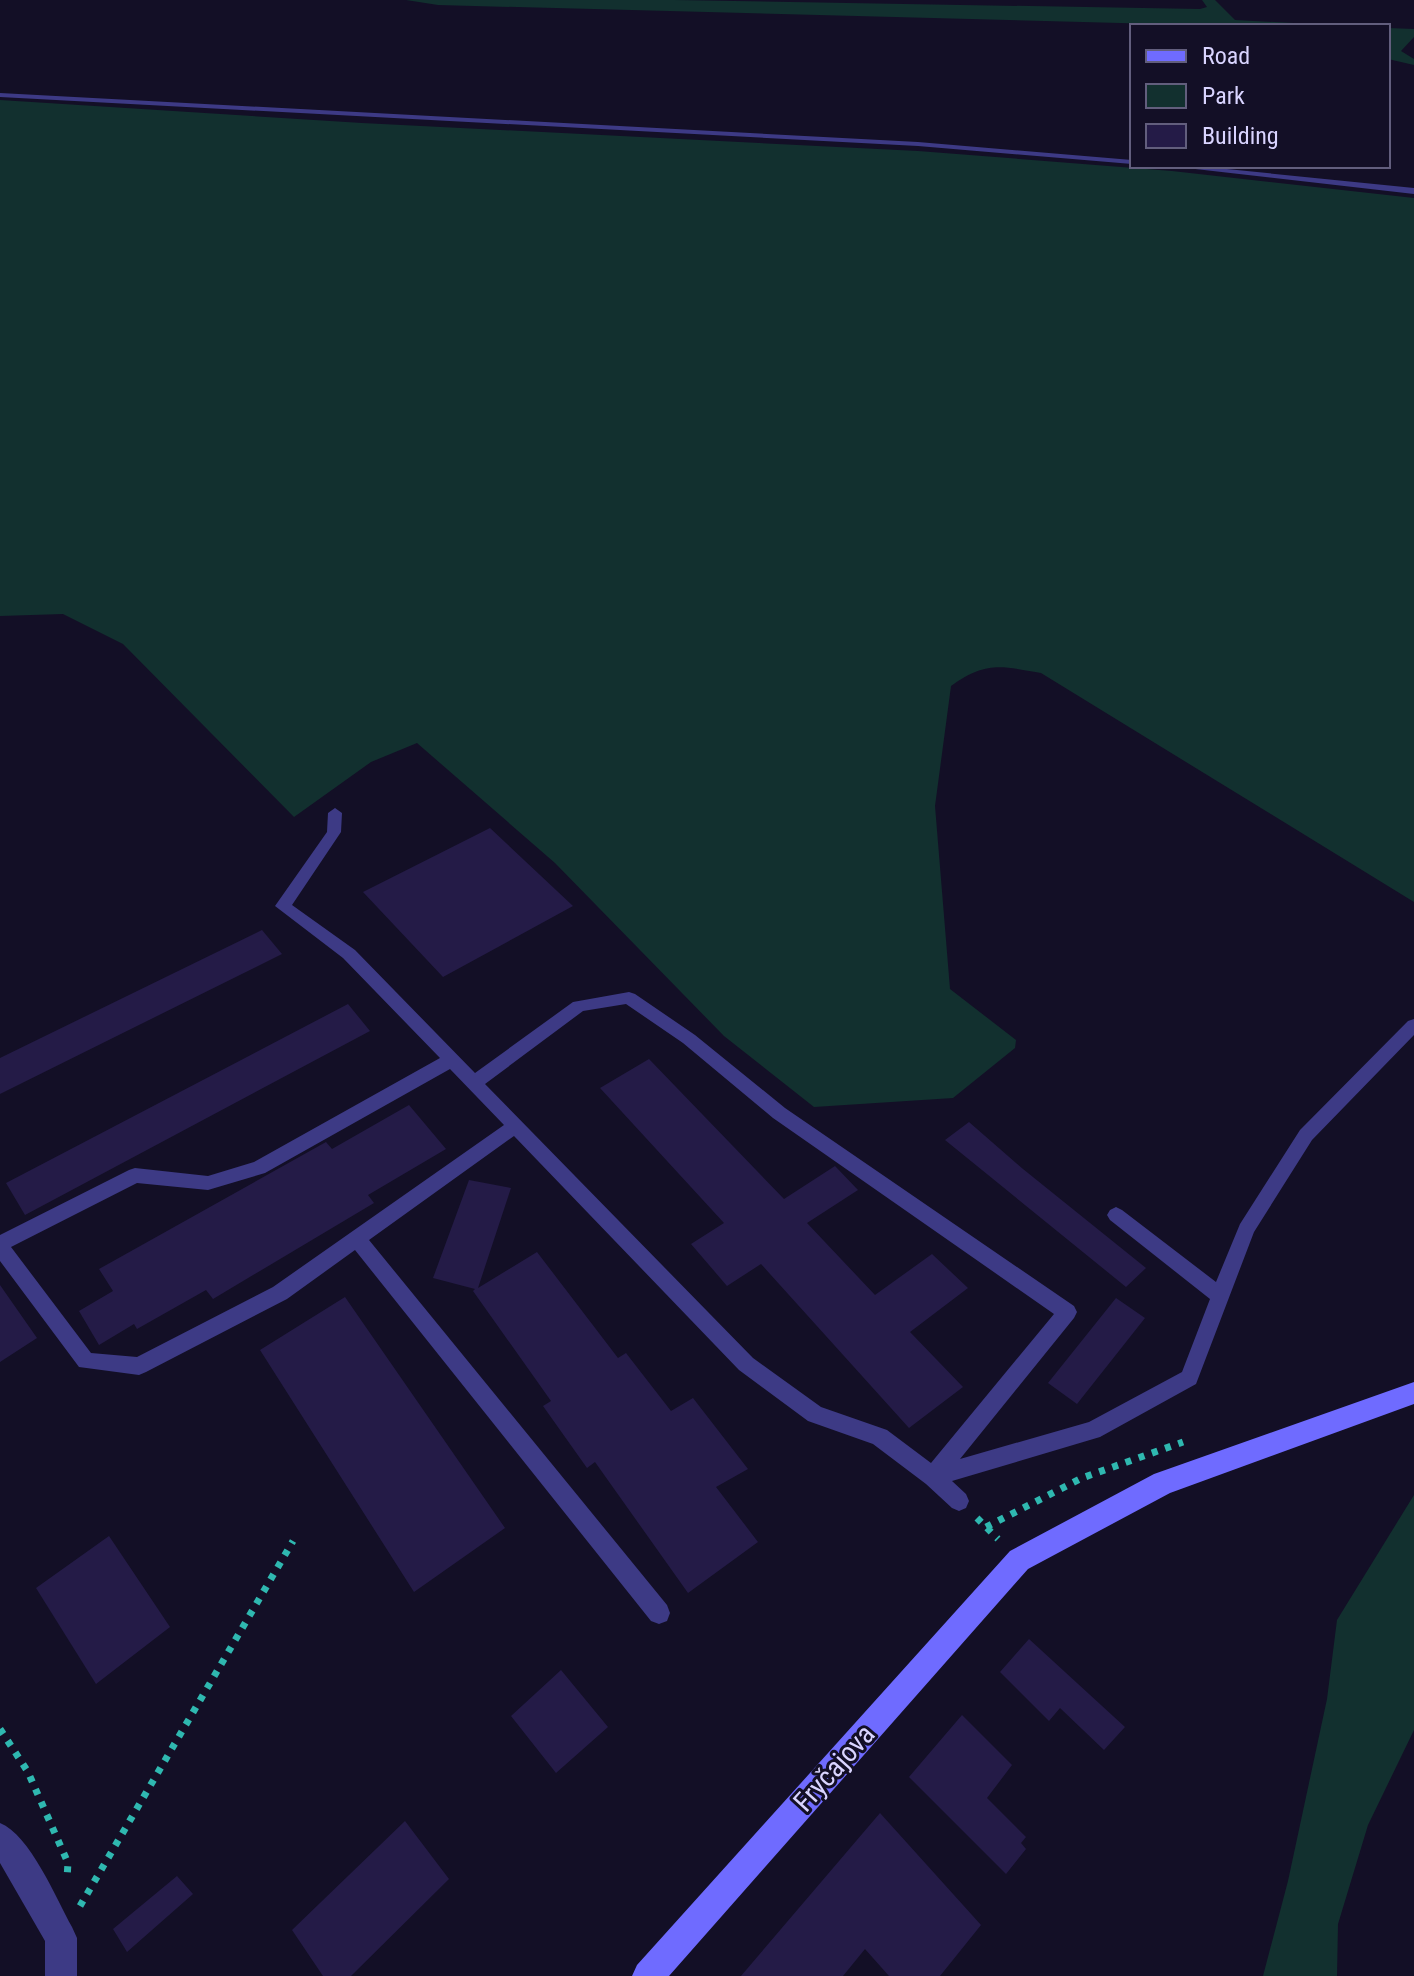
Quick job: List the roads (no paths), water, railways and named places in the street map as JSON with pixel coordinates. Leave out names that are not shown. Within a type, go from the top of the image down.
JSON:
[{"type":"main road","name":"Fryčajova","points":[[648,1976],[1019,1560],[1163,1483],[1414,1393]]},
{"type":"street","points":[[0,1838],[23,1869],[61,1938],[61,1976]]},
{"type":"lane","points":[[0,95],[918,144],[1130,162]]},
{"type":"lane","points":[[1192,168],[1414,191]]},
{"type":"lane","points":[[335,813],[334,832],[283,906],[349,954],[746,1364],[815,1414],[880,1437],[959,1501]]},
{"type":"lane","points":[[474,1083],[579,1006],[629,998],[689,1039],[779,1113],[1067,1312],[933,1477]]},
{"type":"lane","points":[[933,1477],[1093,1430],[1189,1378],[1246,1229],[1306,1135],[1414,1025]]},
{"type":"lane","points":[[451,1060],[259,1168],[208,1183],[135,1175],[0,1246],[86,1361],[139,1366],[280,1293],[515,1126]]},
{"type":"lane","points":[[1116,1215],[1219,1295]]},
{"type":"lane","points":[[357,1238],[659,1613]]}]
